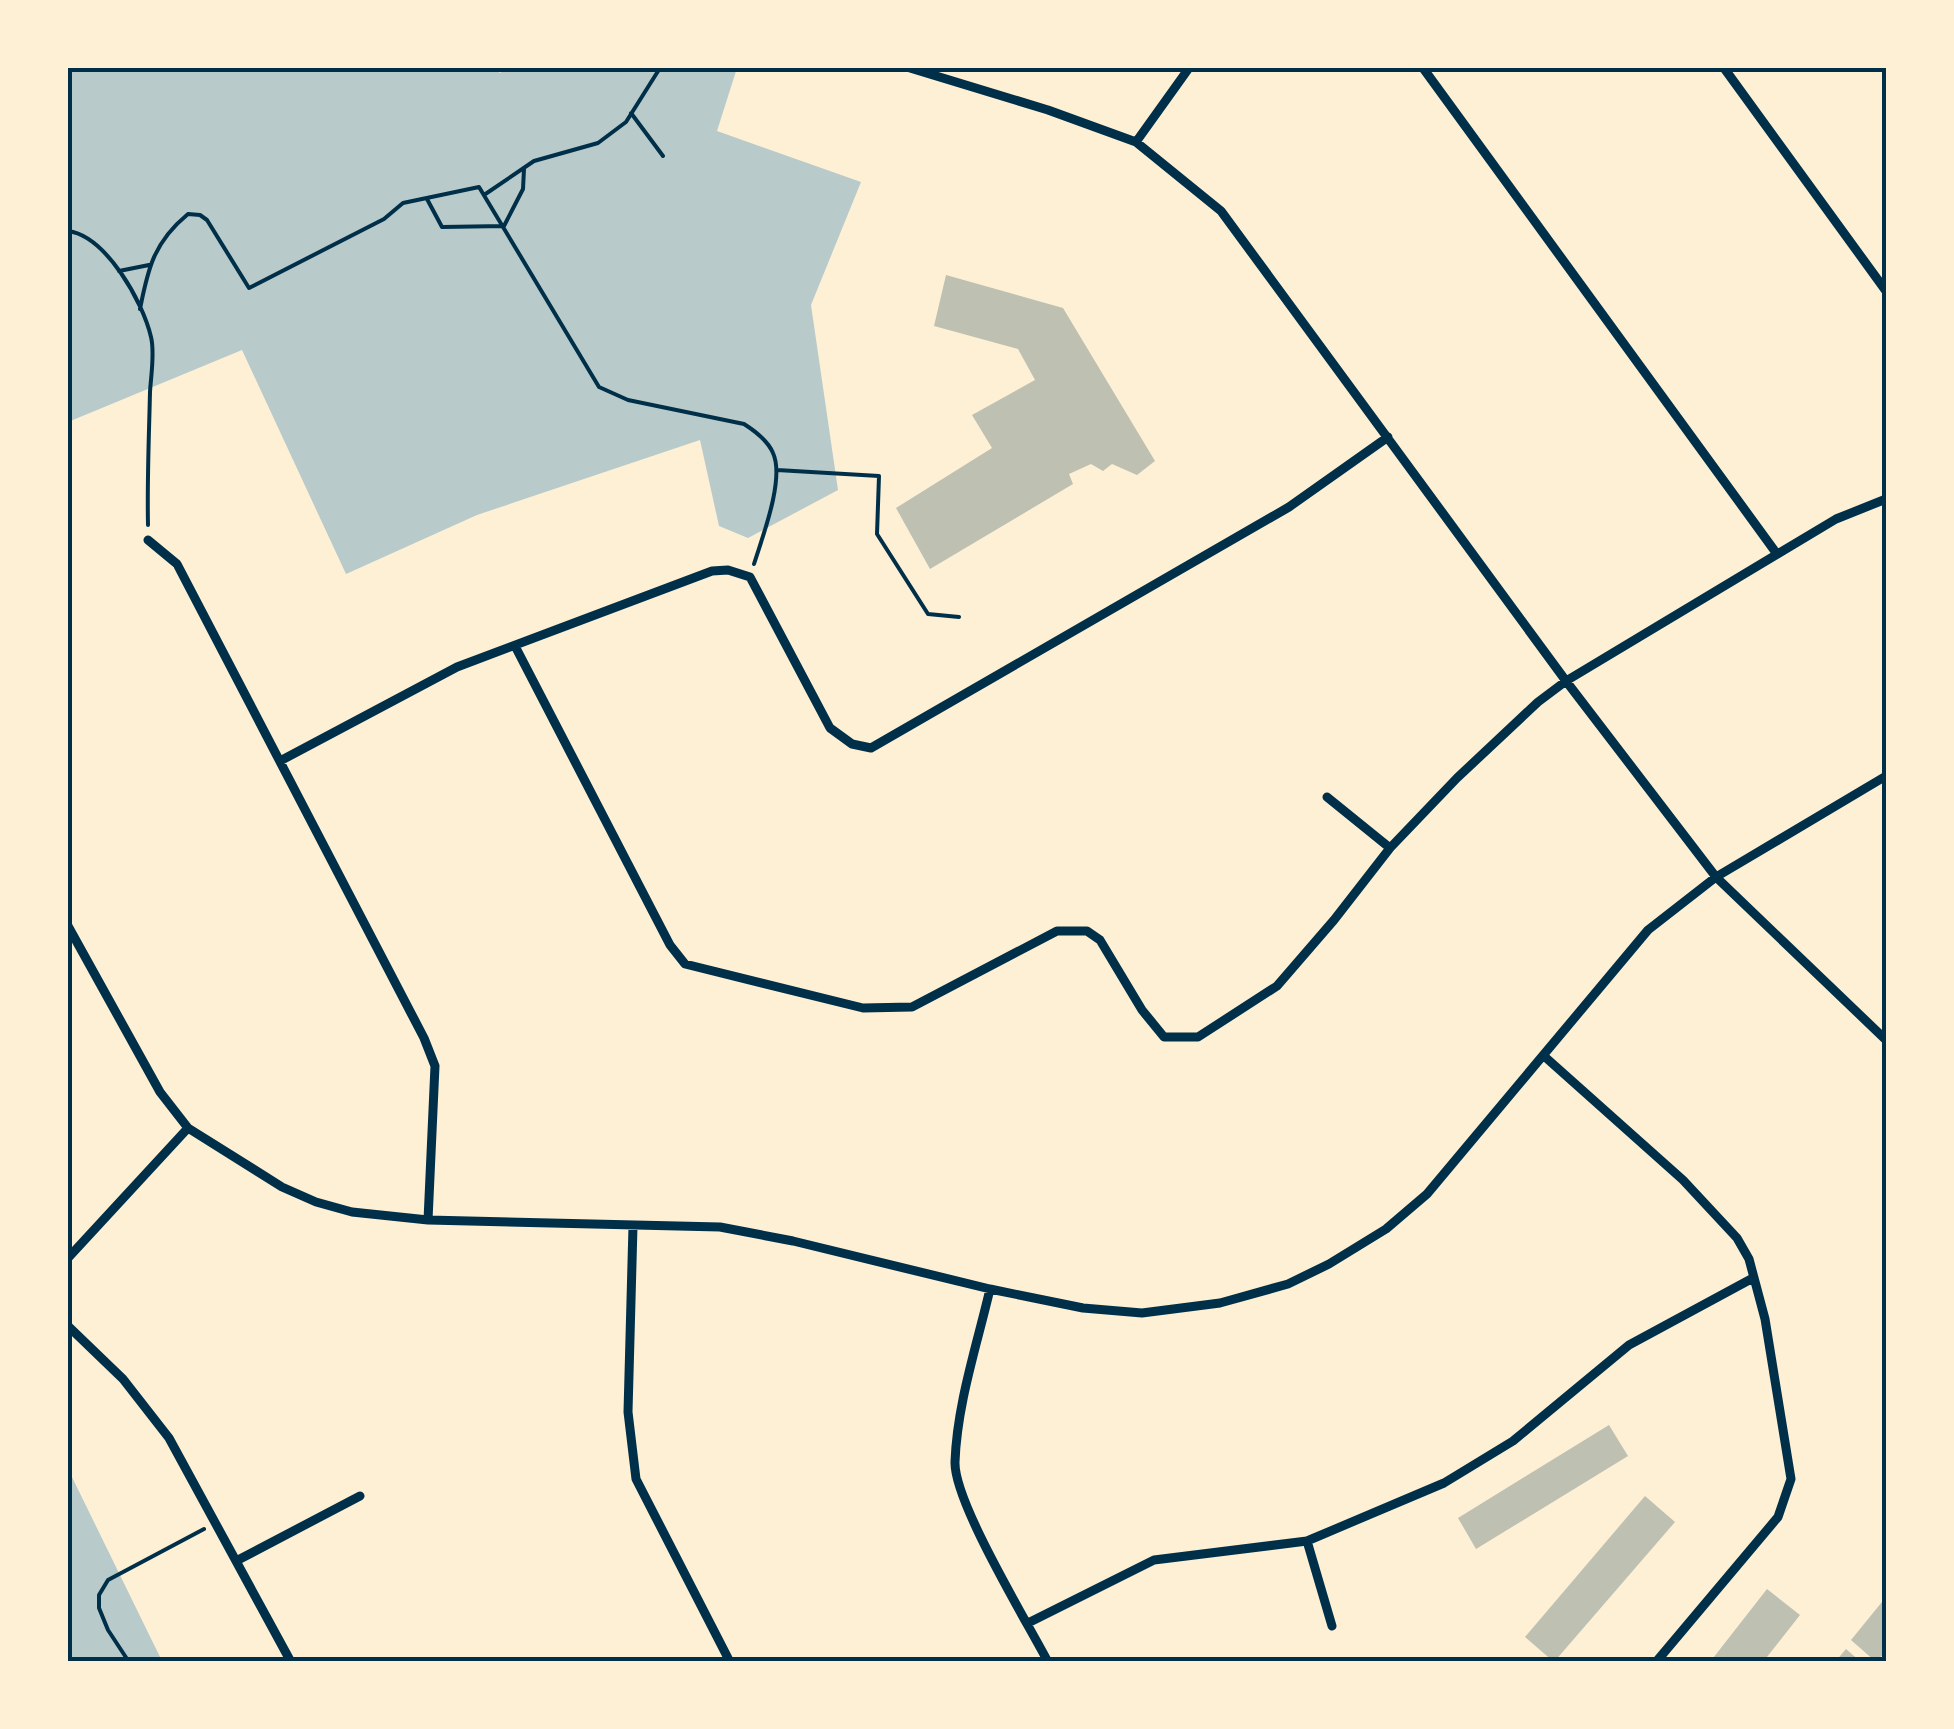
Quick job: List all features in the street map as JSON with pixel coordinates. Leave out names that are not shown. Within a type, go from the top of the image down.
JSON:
[{"type":"street","points":[[910,68],[945,73],[1136,142],[1221,211],[1566,682],[1716,877],[1886,1040]]},
{"type":"street","points":[[1136,142],[1188,68]]},
{"type":"street","points":[[1423,68],[1778,554]]},
{"type":"street","points":[[1724,68],[1886,291]]},
{"type":"street","points":[[280,761],[456,667],[712,571],[728,570],[750,577],[830,728],[852,744],[871,748],[1289,507],[1388,437]]},
{"type":"street","points":[[516,646],[670,945],[686,964],[863,1008],[912,1007],[1057,931],[1088,931],[1100,940],[1142,1010],[1164,1037],[1198,1036],[1276,986],[1390,848],[1538,702],[1836,519],[1886,498]]},
{"type":"street","points":[[148,540],[177,564],[424,1038],[435,1066],[428,1220]]},
{"type":"street","points":[[68,926],[160,1092],[188,1128],[282,1187],[316,1202],[352,1212],[428,1220],[720,1227],[1083,1308],[1142,1313],[1220,1303],[1288,1284],[1386,1229],[1427,1194],[1648,930],[1716,877],[1886,776]]},
{"type":"street","points":[[1327,797],[1390,848]]},
{"type":"street","points":[[1544,1056],[1696,1194],[1737,1238],[1748,1258],[1765,1319],[1790,1479],[1778,1517],[1656,1662]]},
{"type":"street","points":[[68,1258],[188,1128]]},
{"type":"street","points":[[633,1226],[628,1412],[636,1480],[729,1661]]},
{"type":"street","points":[[1028,1623],[1154,1560],[1307,1542],[1444,1483],[1513,1442],[1629,1344],[1754,1278]]},
{"type":"street","points":[[990,1289],[966,1389],[955,1464],[963,1499],[1048,1662]]},
{"type":"street","points":[[68,1326],[123,1379],[170,1438],[291,1662]]},
{"type":"street","points":[[238,1560],[360,1496]]},
{"type":"street","points":[[1307,1542],[1332,1626]]},
{"type":"path","points":[[484,195],[534,161],[598,143],[626,122],[660,68]]},
{"type":"path","points":[[631,113],[663,156]]},
{"type":"path","points":[[504,226],[524,189],[524,167]]},
{"type":"path","points":[[140,309],[149,265],[169,230],[188,214],[200,214],[206,220],[249,288],[384,219],[403,204],[479,187],[599,387],[628,400],[744,424],[758,433],[773,452],[777,470],[768,519],[750,577]]},
{"type":"path","points":[[427,199],[442,226],[504,226]]},
{"type":"path","points":[[68,231],[79,232],[111,258],[152,339],[148,540]]},
{"type":"path","points":[[118,271],[149,265]]},
{"type":"path","points":[[777,470],[879,476],[877,534],[928,614],[959,617]]},
{"type":"path","points":[[129,1662],[99,1608],[99,1595],[108,1580],[216,1523]]},
{"type":"shaded area","points":[[68,68],[494,68],[500,73],[507,68],[737,68],[717,131],[861,182],[811,305],[838,490],[748,538],[719,526],[700,440],[477,515],[346,574],[242,350],[68,422]]},
{"type":"shaded area","points":[[70,1473],[162,1661],[68,1661]]},
{"type":"building","points":[[946,275],[1063,308],[1155,461],[1137,475],[1112,464],[1103,471],[1091,464],[1069,474],[1073,484],[930,569],[896,508],[992,448],[972,415],[1035,380],[1018,349],[934,326]]},
{"type":"building","points":[[1609,1425],[1628,1456],[1476,1549],[1458,1518]]},
{"type":"building","points":[[1645,1496],[1675,1522],[1554,1662],[1525,1637]]},
{"type":"building","points":[[1767,1589],[1800,1615],[1763,1662],[1710,1662]]},
{"type":"building","points":[[1886,1597],[1886,1651],[1876,1662],[1851,1640]]},
{"type":"building","points":[[1846,1649],[1861,1662],[1835,1662]]}]
